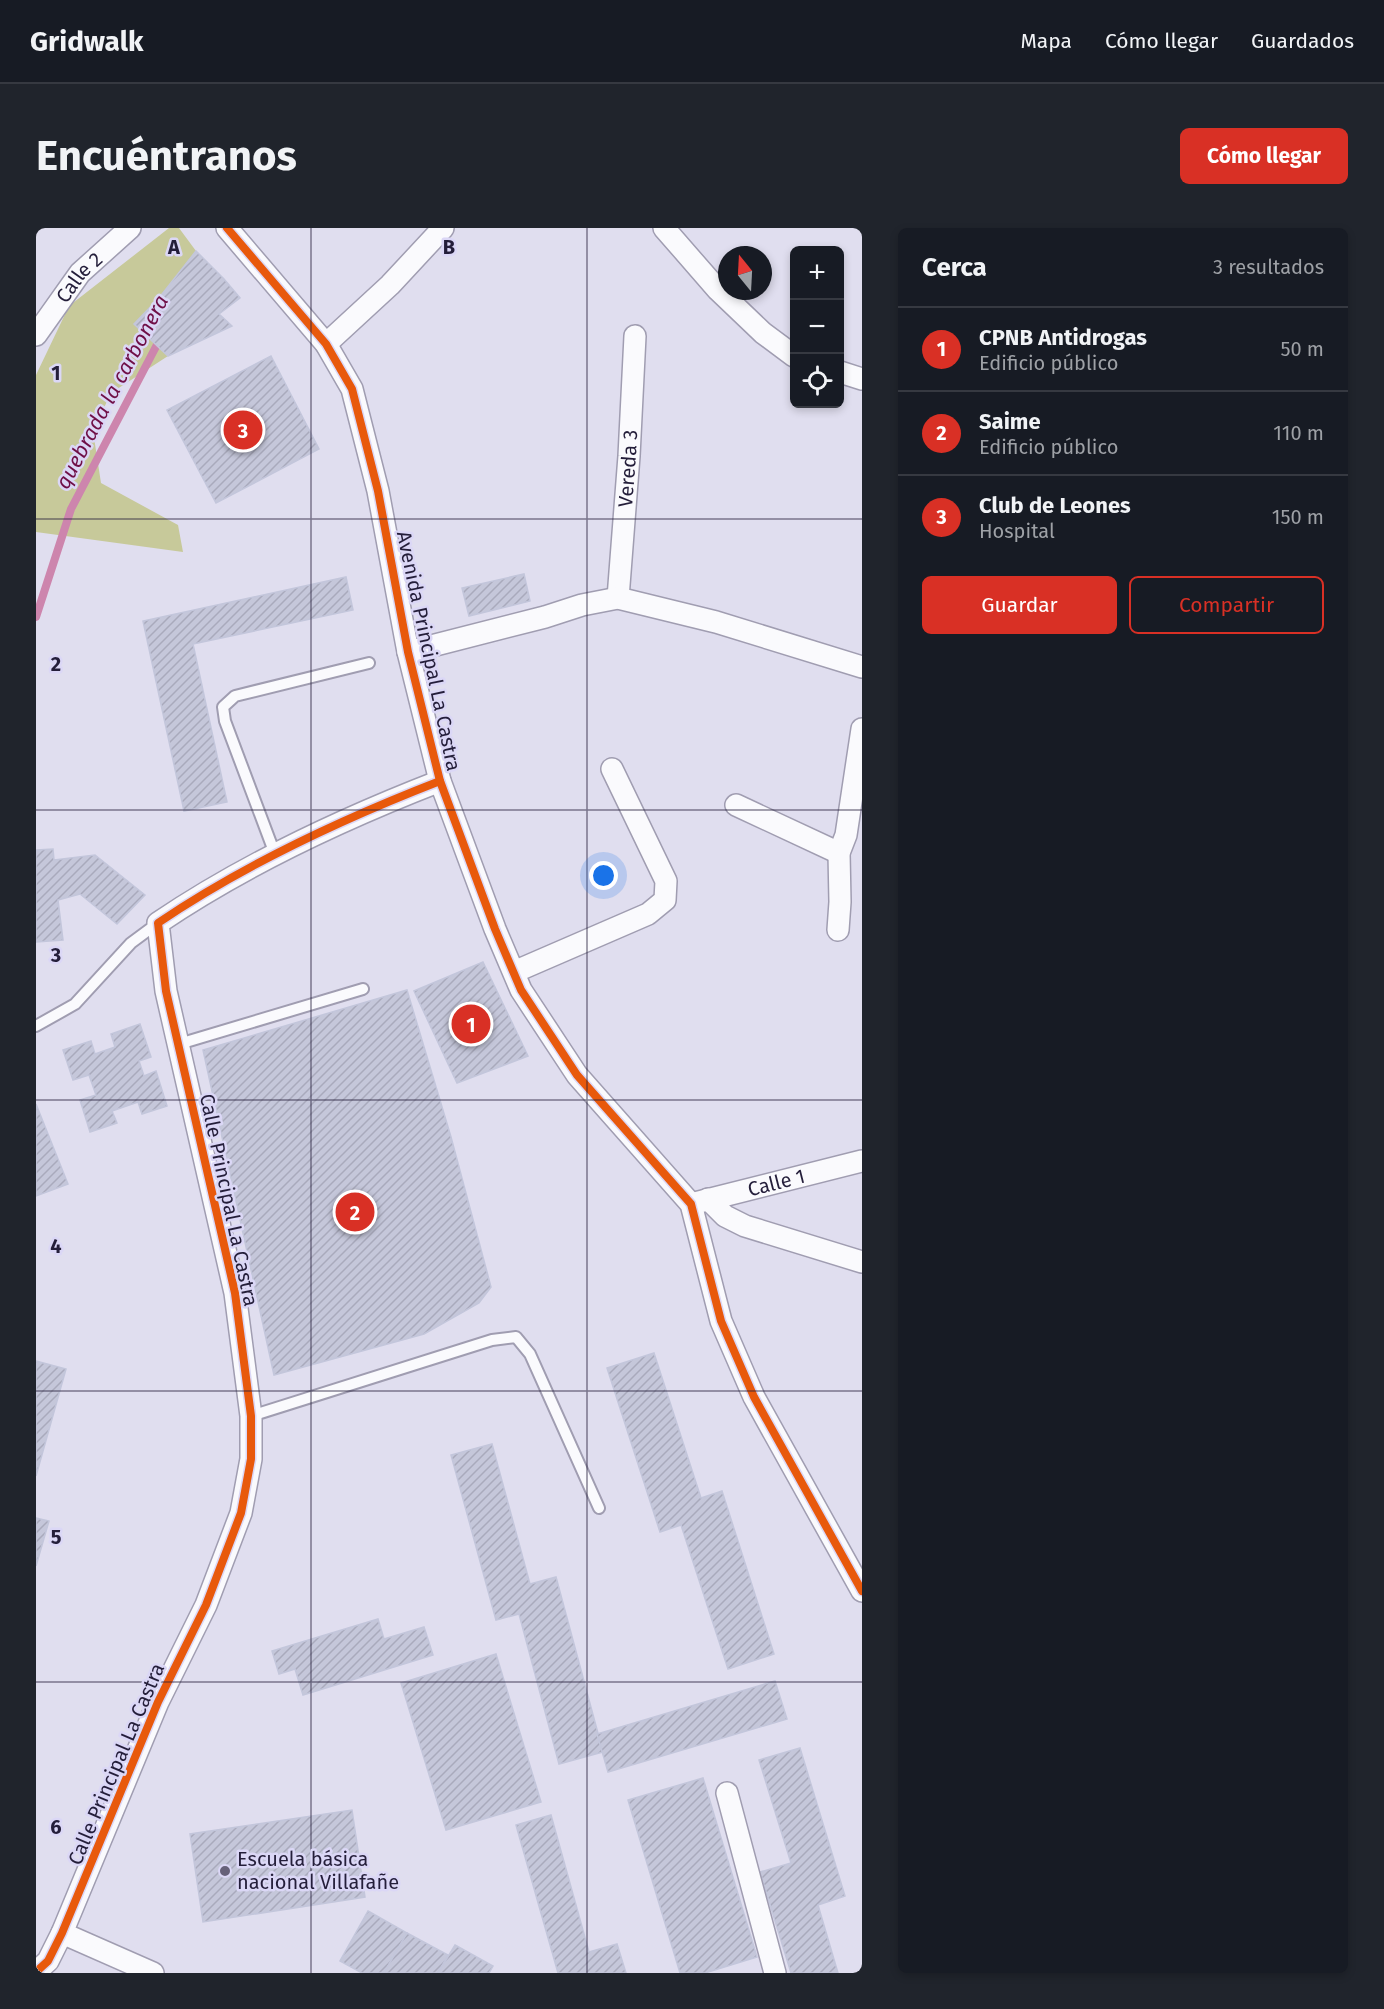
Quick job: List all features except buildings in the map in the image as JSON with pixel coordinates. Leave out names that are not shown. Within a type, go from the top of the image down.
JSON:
[{"type":"street","name":"Calle 2","points":[[36,335],[80,273],[130,228]]},
{"type":"street","name":"Avenida Principal La Castra","points":[[227,228],[326,344],[352,389],[383,514],[408,652],[440,781],[495,929],[521,990],[577,1075],[700,1202],[721,1321],[754,1397],[862,1591]]},
{"type":"street","points":[[326,344],[390,285],[443,228]]},
{"type":"street","points":[[664,228],[733,304],[763,333],[792,354]]},
{"type":"street","name":"Vereda 3","points":[[618,598],[635,336]]},
{"type":"street","points":[[844,373],[862,379]]},
{"type":"street","points":[[408,652],[545,617],[582,605],[618,598],[716,622],[862,667]]},
{"type":"street","points":[[838,930],[862,729]]},
{"type":"street","points":[[514,972],[648,914],[665,900],[666,882],[612,769]]},
{"type":"street","points":[[158,923],[222,882],[275,854],[392,800],[440,781]]},
{"type":"street","points":[[736,805],[849,843]]},
{"type":"street","name":"Calle Principal La Castra","points":[[36,1972],[48,1961],[62,1933],[158,1702],[206,1605],[241,1513],[251,1459],[251,1416],[235,1293],[163,969],[158,923]]},
{"type":"street","name":"Calle 1","points":[[700,1202],[862,1161]]},
{"type":"street","points":[[700,1202],[745,1226],[862,1262]]},
{"type":"street","points":[[727,1793],[775,1973]]},
{"type":"street","points":[[62,1933],[153,1973]]},
{"type":"lane","points":[[275,854],[225,721],[223,707],[235,696],[369,663]]},
{"type":"lane","points":[[36,1026],[75,1004],[131,944],[158,923]]},
{"type":"lane","points":[[179,1044],[363,989]]},
{"type":"lane","points":[[251,1416],[492,1340],[516,1337],[530,1354],[599,1508]]},
{"type":"green space","points":[[169,228],[179,228],[196,251],[159,298],[134,324],[168,356],[111,393],[93,431],[101,483],[178,525],[183,552],[36,532],[36,375],[69,306]]},
{"type":"waterway","name":"quebrada la carbonera","points":[[36,617],[71,509],[161,337]]},
{"type":"cycle path","points":[[227,228],[326,344],[352,389],[378,491],[408,652],[440,781],[495,929],[521,990],[577,1075],[691,1204],[721,1321],[754,1397],[862,1591]]},
{"type":"cycle path","points":[[36,1972],[48,1961],[62,1933],[158,1702],[206,1605],[241,1513],[251,1459],[251,1416],[235,1293],[166,991],[158,923],[225,881],[295,844],[440,781]]},
{"type":"place","name":"Club de Leones","points":[[243,430]]},
{"type":"place","name":"CPNB Antidrogas","points":[[471,1024]]},
{"type":"place","name":"Saime","points":[[355,1212]]},
{"type":"place","name":"Escuela básica nacional Villafañe","points":[[225,1871]]}]
